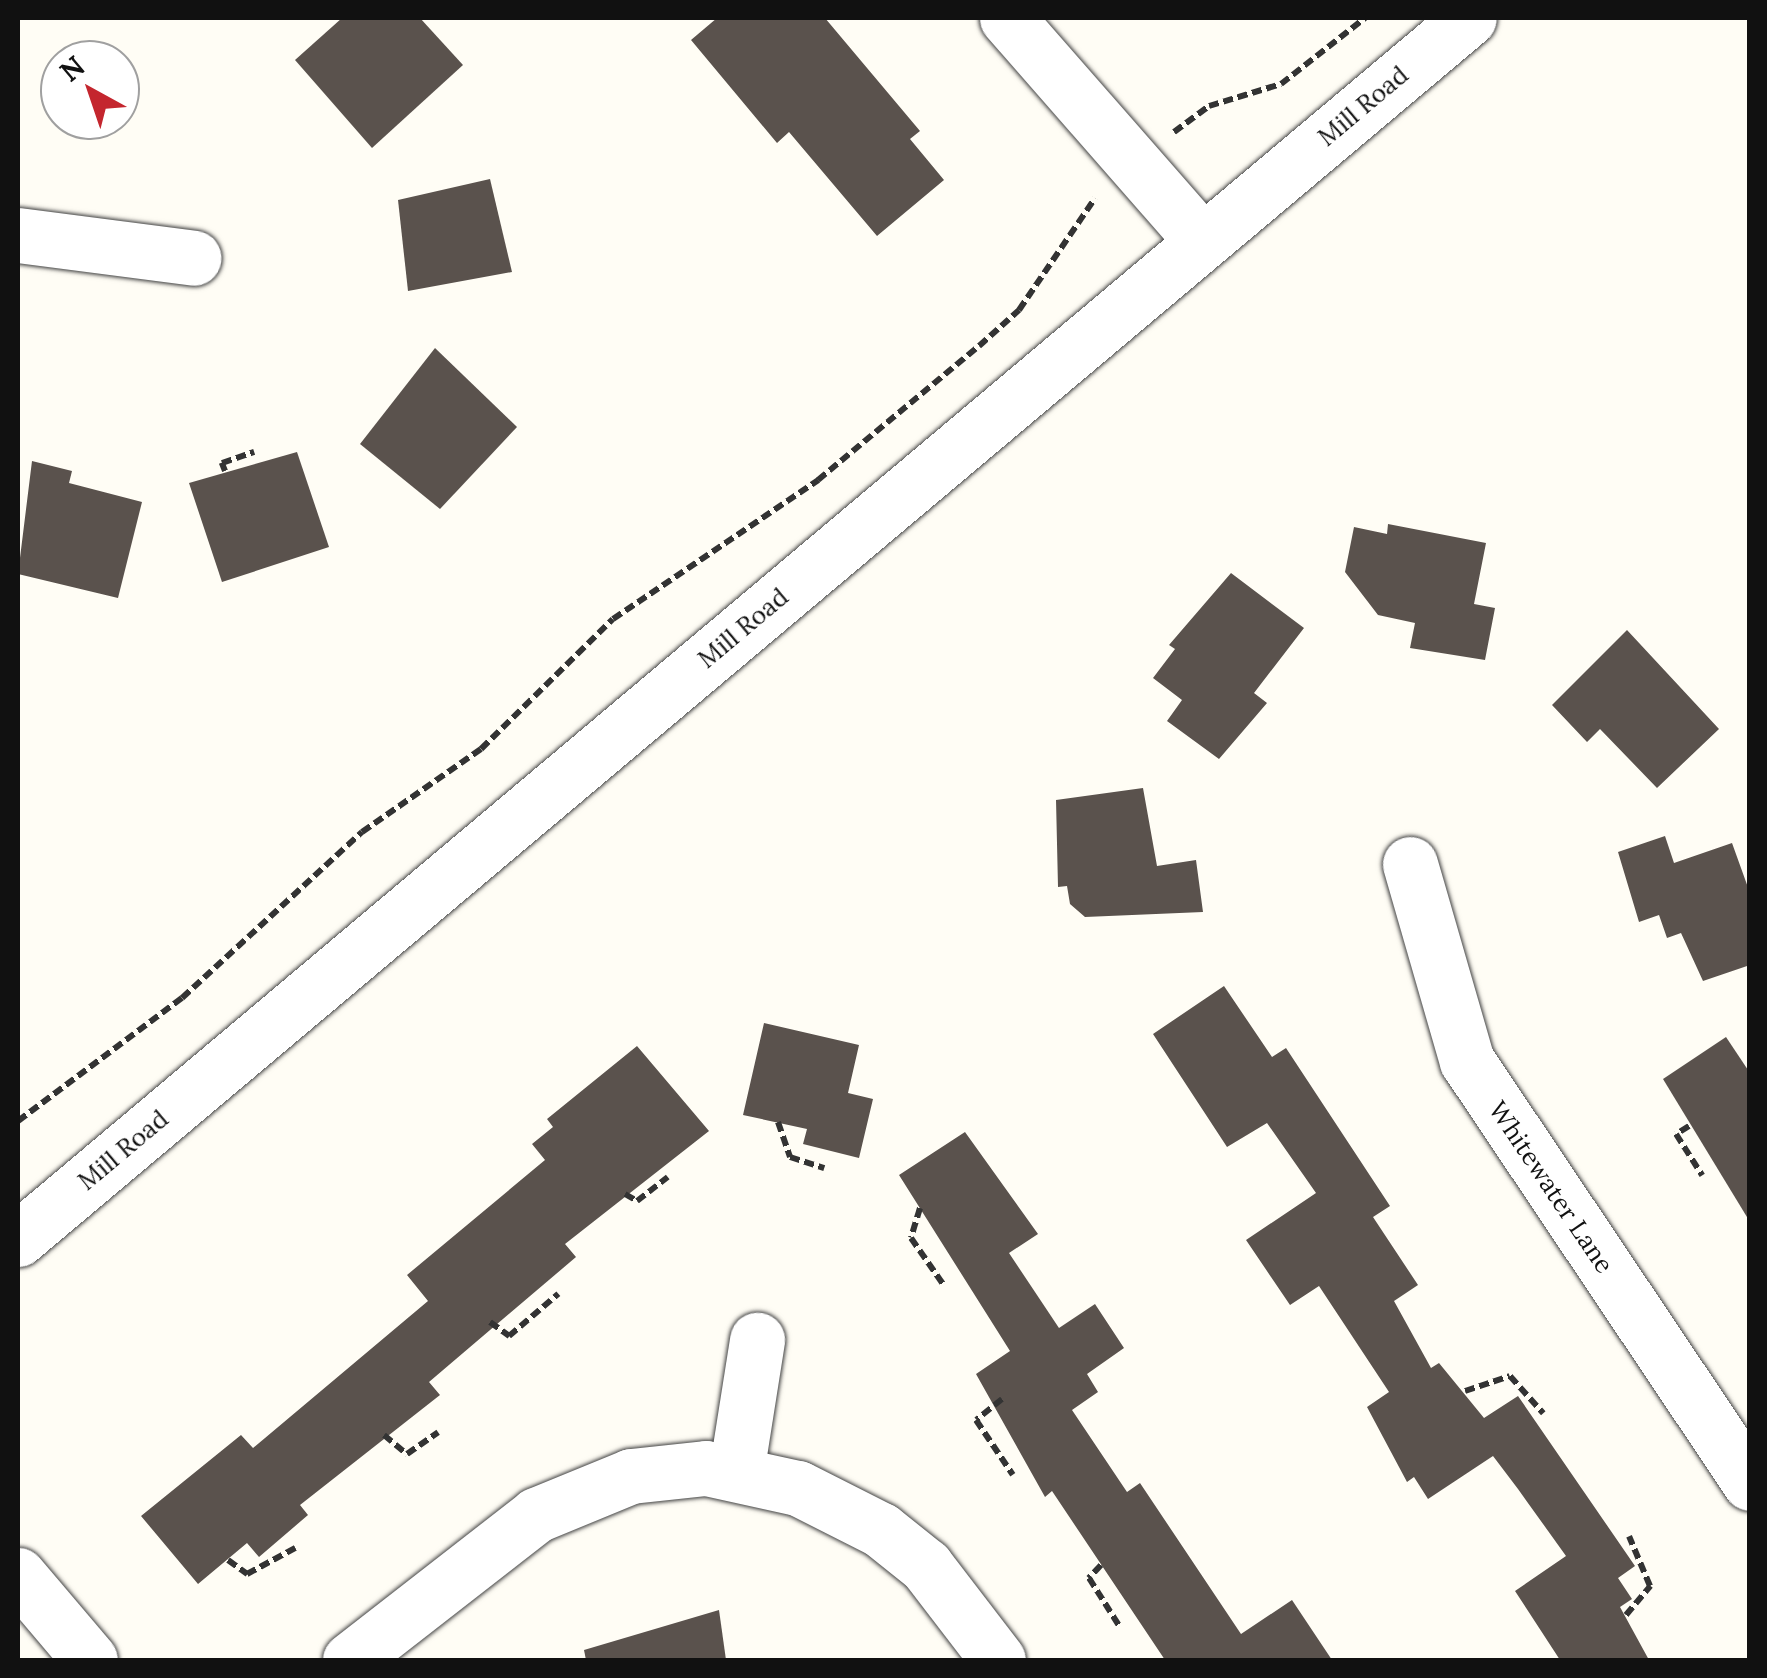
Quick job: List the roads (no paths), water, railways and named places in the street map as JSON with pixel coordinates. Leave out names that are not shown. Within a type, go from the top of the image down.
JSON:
[{"type":"street","points":[[1007,18],[1202,241]]},
{"type":"street","name":"Mill Road","points":[[18,1239],[1468,18]]},
{"type":"street","points":[[18,235],[194,258]]},
{"type":"street","name":"Whitewater Lane","points":[[1410,864],[1466,1062],[1750,1483]]},
{"type":"street","points":[[736,1473],[756,1340]]},
{"type":"street","points":[[350,1660],[536,1515],[631,1476],[736,1473],[798,1488],[881,1530],[926,1566],[998,1660]]},
{"type":"street","points":[[18,1575],[90,1660]]}]
